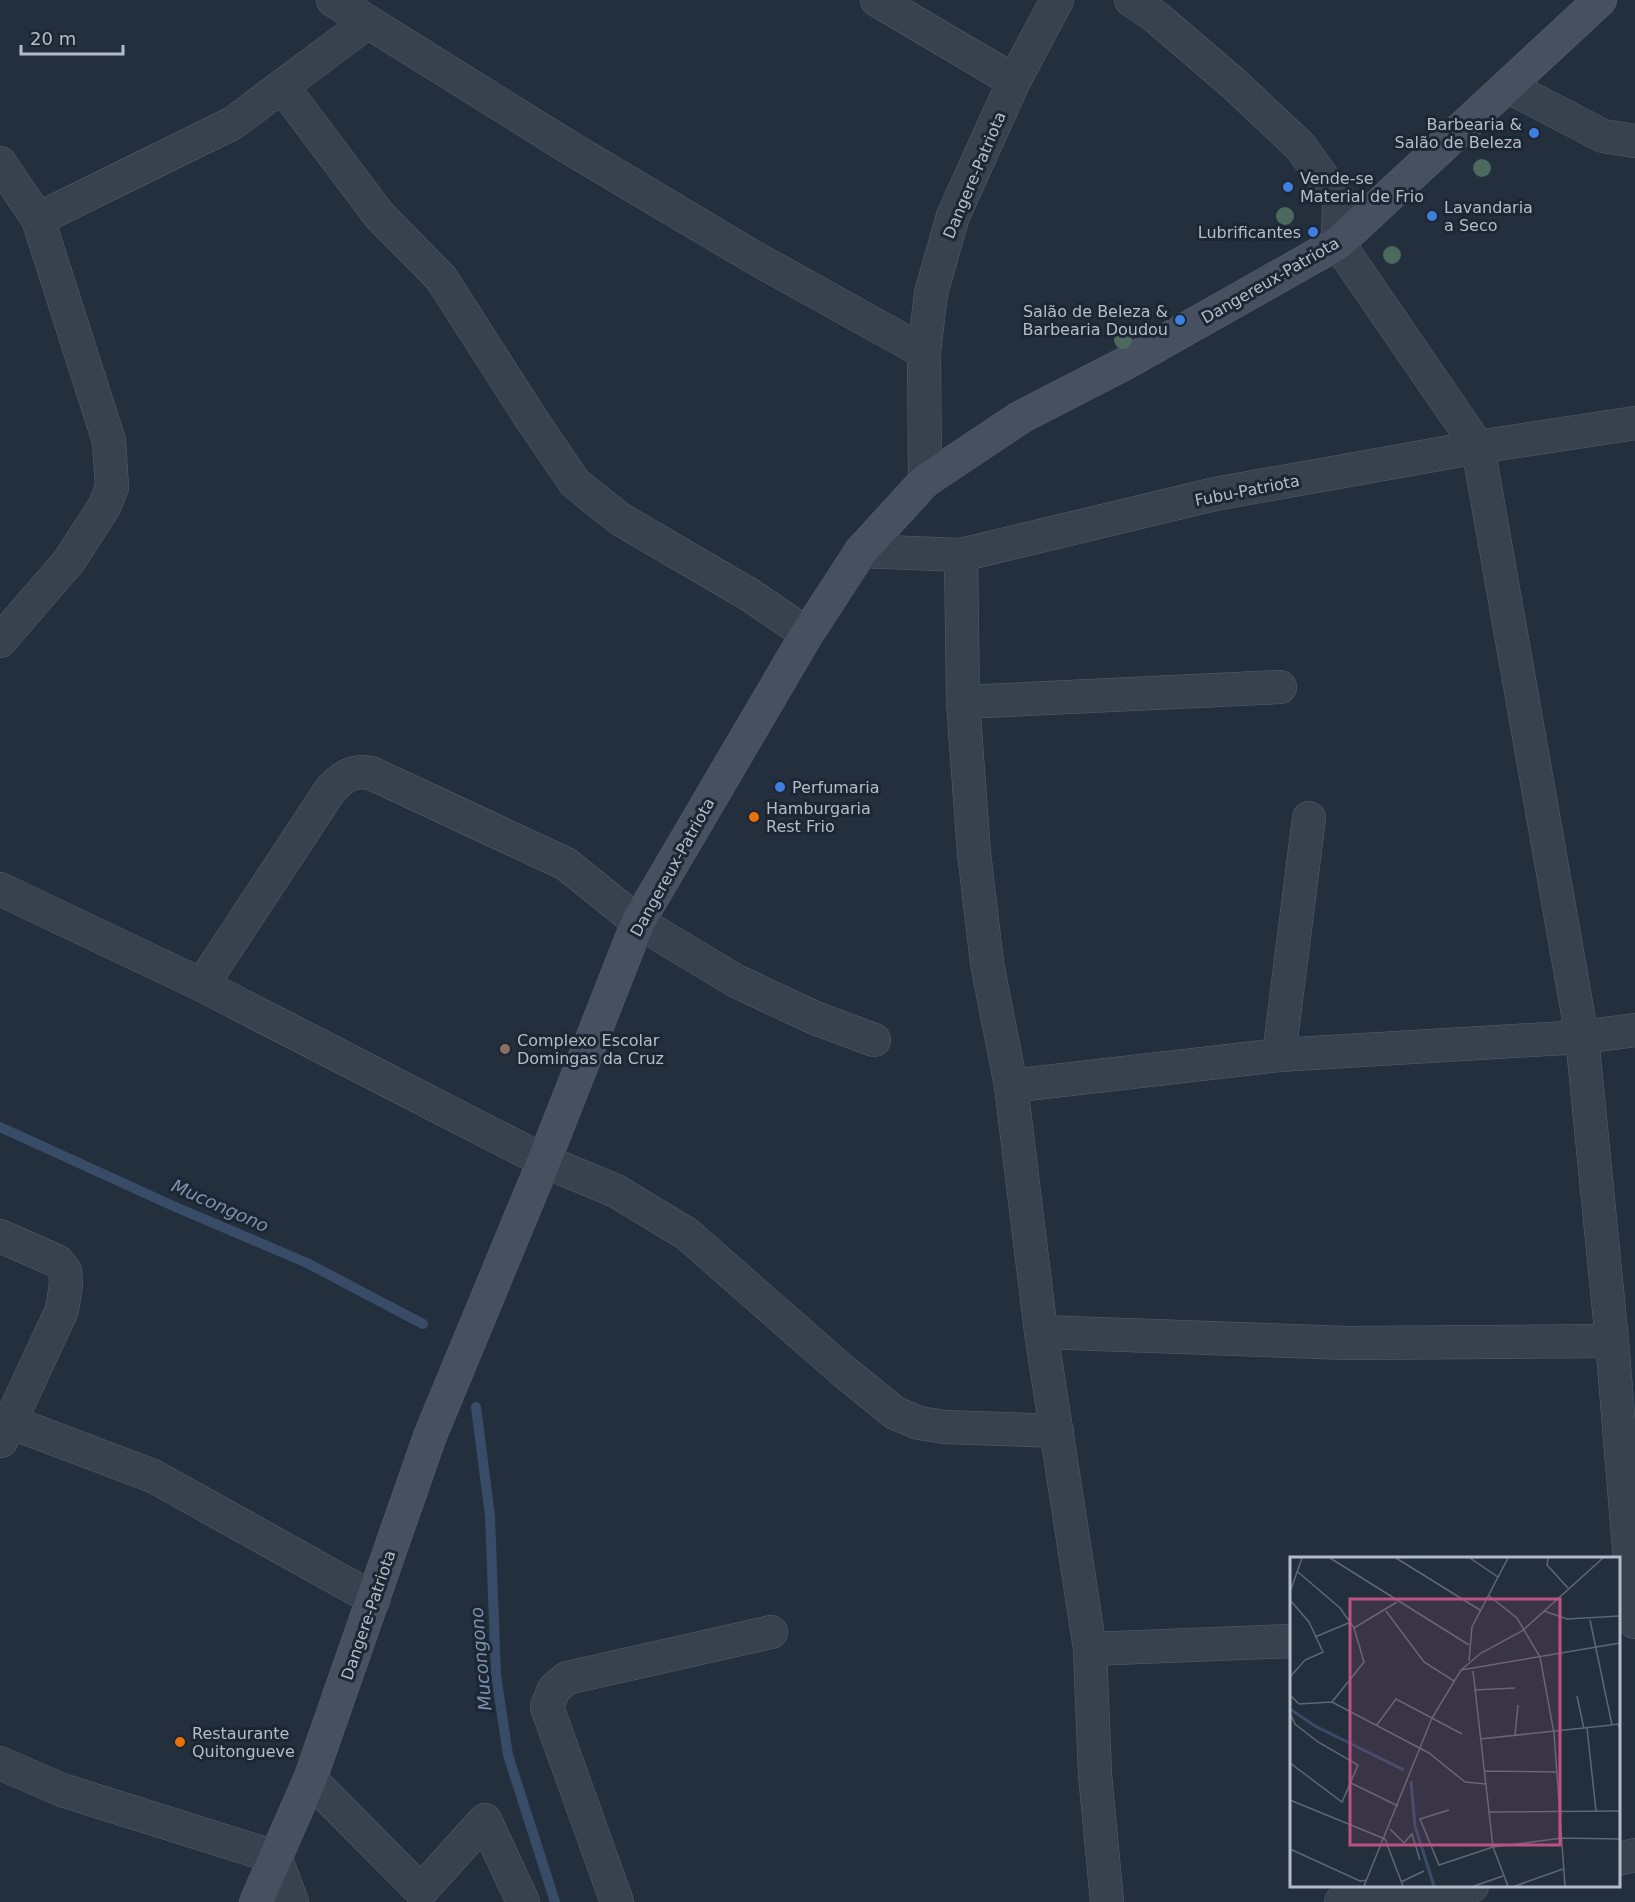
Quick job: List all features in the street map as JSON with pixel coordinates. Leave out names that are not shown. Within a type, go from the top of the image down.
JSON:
[{"type":"street","points":[[333,0],[570,148],[755,258],[924,352]]},
{"type":"street","points":[[877,0],[1014,81]]},
{"type":"street","name":"Dangere-Patriota","points":[[926,481],[924,352],[931,293],[953,216],[1014,81],[1057,0]]},
{"type":"street","points":[[1131,0],[1156,17],[1233,83],[1300,146],[1339,200],[1338,243],[1478,447],[1582,1037],[1612,1341],[1635,1624],[1620,1627]]},
{"type":"street","name":"Dangereux-Patriota","points":[[926,481],[1021,417],[1124,364],[1338,243],[1509,87],[1600,0]]},
{"type":"street","points":[[38,219],[233,123],[368,22]]},
{"type":"street","points":[[282,86],[379,215],[441,278],[575,483],[620,519],[750,595],[807,634]]},
{"type":"street","points":[[1509,87],[1603,136],[1635,141]]},
{"type":"street","points":[[0,641],[69,561],[104,507],[112,487],[109,441],[38,219],[3,175]]},
{"type":"street","name":"Fubu-Patriota","points":[[861,550],[961,555],[1215,494],[1478,447],[1635,423]]},
{"type":"street","points":[[861,550],[926,481]]},
{"type":"street","name":"Dangereux-Patriota","points":[[457,1371],[544,1161],[638,922],[807,634],[861,550]]},
{"type":"street","points":[[961,555],[963,702],[974,853],[987,963],[1011,1086],[1041,1332],[1090,1649],[1095,1774],[1107,1902]]},
{"type":"street","points":[[963,702],[1280,687]]},
{"type":"street","points":[[202,985],[331,789],[344,775],[359,771],[371,773],[566,864],[638,922],[736,981],[815,1018],[874,1040]]},
{"type":"street","points":[[1279,1055],[1309,818]]},
{"type":"street","points":[[0,889],[202,985],[544,1161],[616,1191],[687,1234],[842,1370],[895,1413],[919,1424],[945,1427],[1057,1431]]},
{"type":"street","points":[[1011,1086],[1279,1055],[1582,1037],[1635,1030]]},
{"type":"street","points":[[0,1236],[57,1261],[65,1271],[66,1284],[62,1310],[5,1432],[153,1476],[374,1599]]},
{"type":"street","points":[[1041,1332],[1347,1343],[1612,1341]]},
{"type":"street","name":"Dangere-Patriota","points":[[256,1902],[310,1779],[430,1436],[457,1371]]},
{"type":"street","points":[[617,1902],[547,1707],[554,1689],[567,1678],[771,1632]]},
{"type":"street","points":[[1090,1649],[1290,1641]]},
{"type":"street","points":[[0,1763],[62,1790],[275,1857],[292,1902]]},
{"type":"street","points":[[310,1779],[421,1891],[485,1820],[523,1902]]},
{"type":"street","points":[[1620,1858],[1635,1856]]},
{"type":"street","points":[[1341,1902],[1414,1896],[1466,1887]]},
{"type":"waterway","name":"Mucongono","points":[[0,1127],[171,1205],[307,1263],[423,1324]]},
{"type":"waterway","name":"Mucongono","points":[[476,1407],[490,1516],[496,1675],[508,1755],[555,1902]]},
{"type":"place","name":"Barbearia & Salão de Beleza","points":[[1534,133]]},
{"type":"place","name":"Vende-se Material de Frio","points":[[1288,187]]},
{"type":"place","name":"Lavandaria a Seco","points":[[1432,216]]},
{"type":"place","name":"Lubrificantes","points":[[1313,232]]},
{"type":"place","name":"Salão de Beleza & Barbearia Doudou","points":[[1180,320]]},
{"type":"place","name":"Perfumaria","points":[[780,787]]},
{"type":"place","name":"Hamburgaria Rest Frio","points":[[754,817]]},
{"type":"place","name":"Complexo Escolar Domingas da Cruz","points":[[505,1049]]},
{"type":"place","name":"Restaurante Quitongueve","points":[[180,1742]]}]
